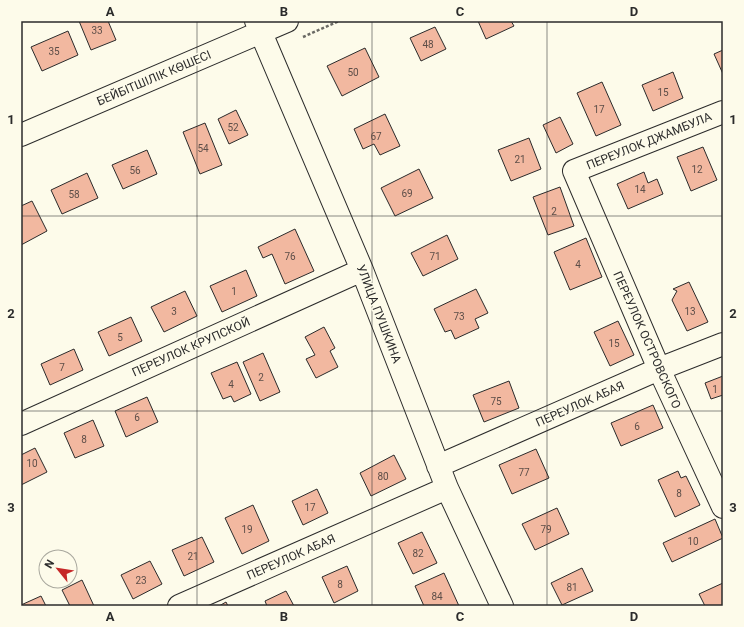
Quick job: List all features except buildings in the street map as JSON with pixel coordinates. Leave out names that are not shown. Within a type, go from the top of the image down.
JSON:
[{"type":"street","name":"БЕЙБІТШІЛІК КӨШЕСІ","points":[[21,135],[259,27],[287,21]]},
{"type":"street","name":"УЛИЦА ПУШКИНА","points":[[259,27],[362,270],[447,488],[502,606]]},
{"type":"street","name":"ПЕРЕУЛОК ДЖАМБУЛА","points":[[574,171],[723,112]]},
{"type":"street","name":"ПЕРЕУЛОК ОСТРОВСКОГО","points":[[574,171],[659,369],[723,507]]},
{"type":"street","name":"ПЕРЕУЛОК КРУПСКОЙ","points":[[21,424],[362,270]]},
{"type":"street","name":"ПЕРЕУЛОК АБАЯ","points":[[438,466],[659,369],[723,344]]},
{"type":"street","name":"ПЕРЕУЛОК АБАЯ","points":[[179,606],[447,488]]}]
